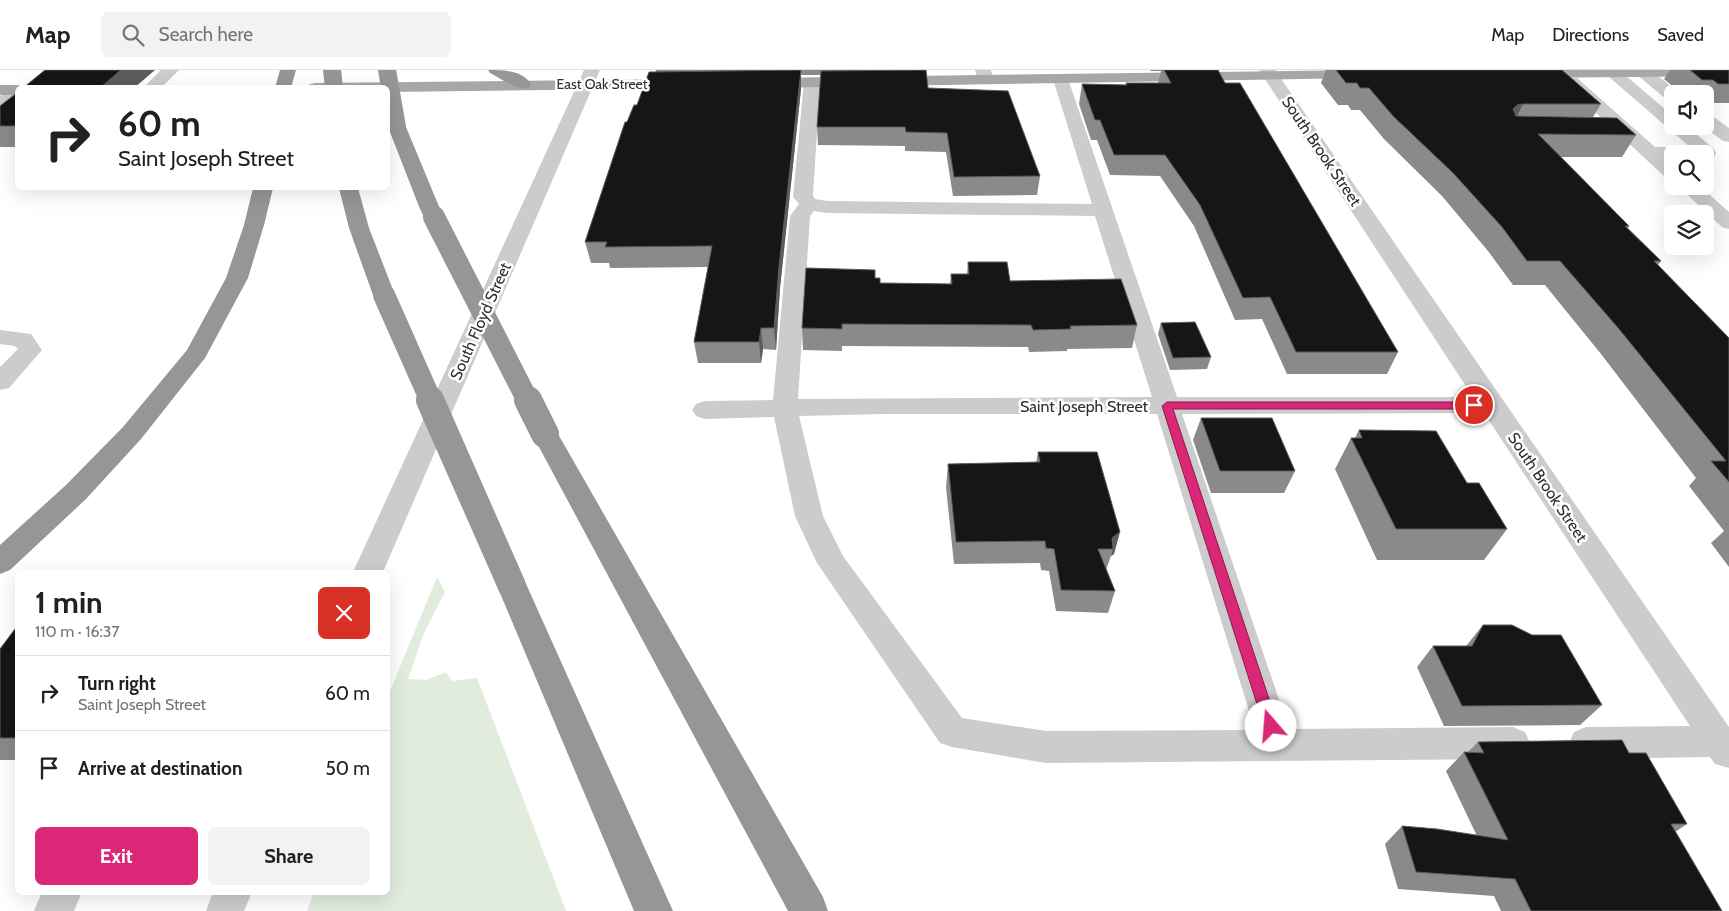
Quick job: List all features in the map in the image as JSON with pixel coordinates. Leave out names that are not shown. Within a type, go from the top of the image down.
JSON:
[{"type":"highway","points":[[285,85],[288,70]]},
{"type":"highway","points":[[332,70],[334,85]]},
{"type":"highway","points":[[387,70],[390,85]]},
{"type":"highway","points":[[496,70],[523,84]]},
{"type":"highway","points":[[390,87],[397,127],[430,208],[545,434],[809,911]]},
{"type":"highway","points":[[0,562],[76,492],[126,440],[198,353],[237,278],[254,225],[262,190]]},
{"type":"highway","points":[[349,190],[359,228],[384,295],[654,911]]},
{"type":"main road","points":[[1511,74],[1611,71],[1729,71]]},
{"type":"main road","points":[[743,83],[984,75],[1061,79],[1270,73],[1372,75]]},
{"type":"main road","name":"East Oak Street","points":[[390,87],[523,84],[588,77],[703,84]]},
{"type":"main road","points":[[0,90],[15,91]]},
{"type":"street","points":[[154,85],[170,70]]},
{"type":"street","points":[[1611,71],[1664,116]]},
{"type":"street","points":[[1643,72],[1664,88]]},
{"type":"street","name":"South Brook Street","points":[[1270,73],[1724,748]]},
{"type":"street","points":[[1560,73],[1664,166]]},
{"type":"street","name":"South Floyd Street","points":[[369,570],[588,77]]},
{"type":"street","points":[[1061,79],[1277,745]]},
{"type":"street","points":[[812,82],[803,197],[809,204],[826,208],[1102,210]]},
{"type":"street","points":[[0,104],[15,93]]},
{"type":"street","points":[[1605,113],[1664,119]]},
{"type":"street","points":[[1714,126],[1729,138]]},
{"type":"street","points":[[1599,134],[1628,134]]},
{"type":"street","points":[[1651,154],[1707,153],[1686,135]]},
{"type":"street","points":[[1698,195],[1729,222]]},
{"type":"street","points":[[809,204],[800,216],[785,409],[809,516],[832,563],[952,732],[1046,747],[1548,743],[1724,748]]},
{"type":"street","points":[[0,337],[23,339],[30,350],[0,382]]},
{"type":"street","name":"Saint Joseph Street","points":[[705,410],[885,406],[1493,405]]},
{"type":"street","points":[[53,911],[61,895]]},
{"type":"street","points":[[225,911],[232,895]]},
{"type":"green space","points":[[437,577],[445,592],[424,633],[408,679],[426,680],[446,672],[452,681],[477,678],[566,911],[307,911],[313,895],[390,895],[390,691]]},
{"type":"building","points":[[45,70],[121,70],[104,85],[27,85]]},
{"type":"building","points":[[801,70],[774,328],[761,328],[759,342],[694,342],[712,246],[605,247],[607,242],[585,242],[625,122],[627,122],[634,105],[637,105],[649,72]]},
{"type":"building","points":[[926,70],[928,88],[1008,91],[1040,176],[954,177],[947,133],[906,132],[905,127],[817,127],[821,71]]},
{"type":"building","points":[[1164,70],[1218,70],[1225,83],[1240,83],[1398,352],[1296,352],[1270,297],[1243,298],[1200,205],[1165,155],[1114,155],[1100,120],[1095,120],[1082,84],[1127,85],[1126,83],[1171,83]]},
{"type":"building","points":[[1336,70],[1562,70],[1601,104],[1523,104],[1517,105],[1513,109],[1516,116],[1617,118],[1636,135],[1538,134],[1629,226],[1625,226],[1661,261],[1654,261],[1729,338],[1729,482],[1711,461],[1726,461],[1619,329],[1560,261],[1527,261],[1502,227],[1453,173],[1393,116],[1369,88],[1360,88],[1357,83],[1346,83]]},
{"type":"building","points":[[1690,70],[1729,70],[1729,84],[1718,84],[1713,80],[1702,80]]},
{"type":"building","points":[[15,94],[15,126],[0,126],[0,106]]},
{"type":"building","points":[[968,262],[1007,262],[1010,281],[1121,279],[1137,325],[1070,326],[1071,329],[1033,330],[1031,325],[842,324],[842,329],[802,328],[806,268],[875,270],[875,278],[880,278],[880,283],[952,284],[951,274],[969,274]]},
{"type":"building","points":[[1195,322],[1211,357],[1173,358],[1161,323]]},
{"type":"building","points":[[1201,418],[1272,418],[1295,471],[1220,471]]},
{"type":"building","points":[[1359,430],[1436,431],[1467,483],[1479,483],[1507,529],[1396,529],[1351,438],[1362,438]]},
{"type":"building","points":[[1038,452],[1097,452],[1120,532],[1112,538],[1113,549],[1098,549],[1115,591],[1061,590],[1054,549],[1046,548],[1045,541],[956,542],[948,464],[1040,462]]},
{"type":"building","points":[[1483,625],[1512,625],[1532,635],[1561,635],[1602,705],[1462,706],[1433,646],[1472,646]]},
{"type":"building","points":[[15,629],[15,738],[0,738],[0,649]]},
{"type":"building","points":[[1622,740],[1629,753],[1646,753],[1687,824],[1671,824],[1722,911],[1531,911],[1515,879],[1416,872],[1402,826],[1437,829],[1508,840],[1464,752],[1484,753],[1478,742]]},
{"type":"route","points":[[1271,726],[1167,406],[1474,405]]}]
